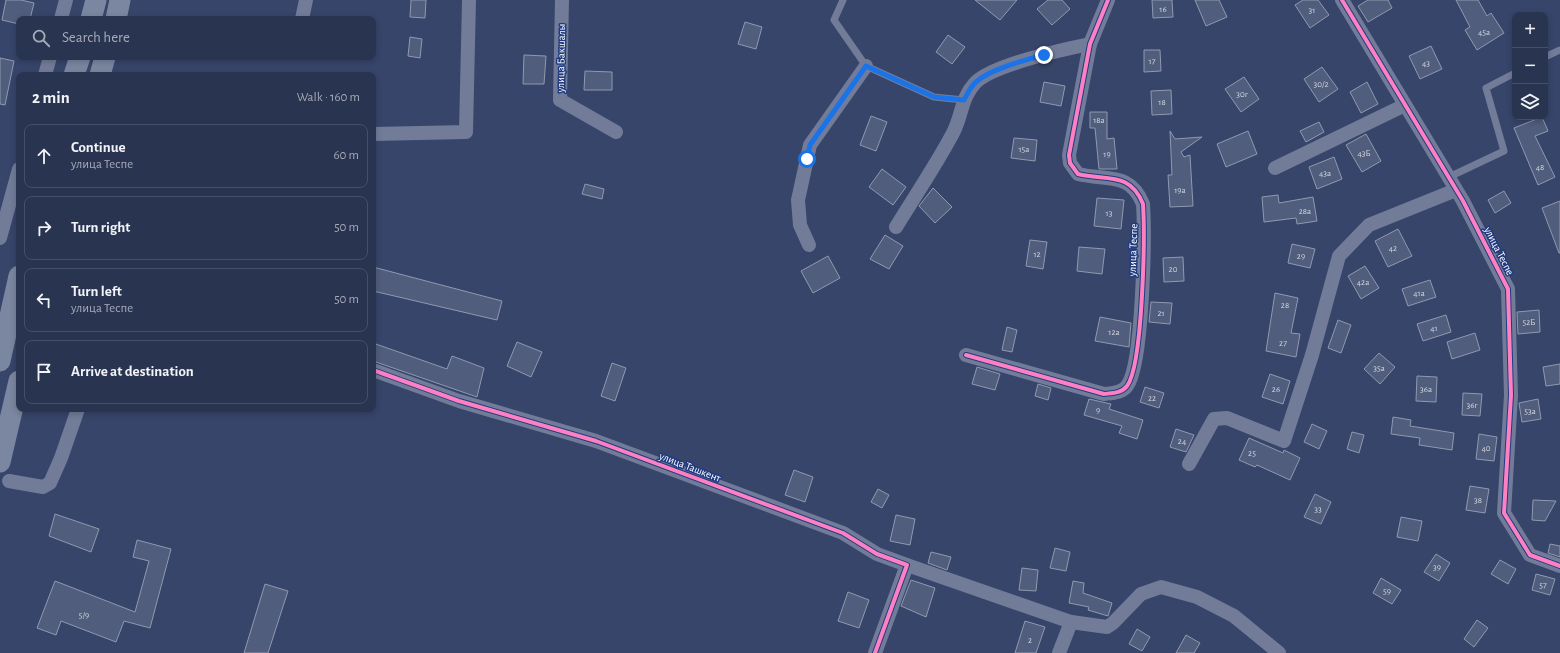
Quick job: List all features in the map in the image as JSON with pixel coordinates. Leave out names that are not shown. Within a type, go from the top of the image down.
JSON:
[{"type":"main road","points":[[92,16],[96,0]]},
{"type":"main road","points":[[117,16],[120,0]]},
{"type":"main road","points":[[75,72],[79,60]]},
{"type":"main road","points":[[101,72],[104,60]]},
{"type":"main road","points":[[0,361],[16,289]]},
{"type":"main road","points":[[0,462],[16,394]]},
{"type":"street","points":[[62,16],[66,0]]},
{"type":"street","points":[[303,16],[306,0]]},
{"type":"street","points":[[376,134],[466,132],[469,0]]},
{"type":"street","name":"улица Бакшалы","points":[[562,0],[560,100],[616,132]]},
{"type":"street","name":"улица Теспе","points":[[966,355],[1104,394],[1120,392],[1127,387],[1132,375],[1139,340],[1143,204],[1139,195],[1132,186],[1121,180],[1078,174],[1070,163],[1069,155],[1090,44],[1108,0]]},
{"type":"street","name":"улица Теспе","points":[[1342,0],[1449,176],[1508,289],[1511,395],[1504,513],[1530,554],[1560,566]]},
{"type":"street","points":[[896,227],[954,131],[964,100],[976,82],[1007,66],[1056,51],[1090,44]]},
{"type":"street","points":[[46,72],[49,60]]},
{"type":"street","points":[[810,245],[800,225],[798,200],[810,145],[866,66]]},
{"type":"street","points":[[1276,168],[1405,104]]},
{"type":"street","points":[[0,238],[16,180]]},
{"type":"street","points":[[1189,464],[1214,419],[1228,418],[1284,440],[1312,355],[1339,256],[1369,225],[1456,190]]},
{"type":"street","name":"улица Ташкент","points":[[376,371],[459,401],[596,441],[843,533],[877,554],[1072,622],[1107,627],[1113,624],[1141,594],[1161,587],[1197,597],[1234,616],[1279,653]]},
{"type":"street","points":[[9,481],[43,487],[50,484],[77,412]]},
{"type":"street","points":[[876,653],[907,565]]},
{"type":"street","points":[[1059,653],[1072,622]]},
{"type":"lane","points":[[842,0],[834,20],[866,66],[934,97],[964,100]]},
{"type":"lane","points":[[1548,56],[1560,50]]},
{"type":"lane","points":[[1449,176],[1504,151],[1486,88],[1512,75]]},
{"type":"building","points":[[6,0],[21,0],[34,3],[31,16],[16,16],[16,23],[2,20]]},
{"type":"building","points":[[411,0],[426,0],[425,18],[410,17]]},
{"type":"building","points":[[975,0],[1017,0],[1000,20]]},
{"type":"building","points":[[1048,0],[1062,0],[1070,9],[1052,25],[1037,9]]},
{"type":"building","points":[[1152,0],[1172,0],[1173,17],[1153,18]]},
{"type":"building","points":[[1195,0],[1219,0],[1227,17],[1206,26]]},
{"type":"building","points":[[1303,0],[1318,0],[1329,15],[1310,28],[1295,5]]},
{"type":"building","points":[[1368,0],[1388,0],[1392,8],[1368,22],[1358,6]]},
{"type":"building","points":[[1456,0],[1478,0],[1487,16],[1491,13],[1504,33],[1477,50],[1465,30],[1470,27]]},
{"type":"building","points":[[745,22],[762,27],[756,49],[738,44]]},
{"type":"building","points":[[948,35],[965,47],[952,64],[936,52]]},
{"type":"building","points":[[410,37],[422,39],[420,58],[408,56]]},
{"type":"building","points":[[1431,46],[1442,69],[1420,79],[1409,56]]},
{"type":"building","points":[[1144,50],[1160,50],[1161,71],[1144,72]]},
{"type":"building","points":[[524,55],[546,56],[544,84],[523,84]]},
{"type":"building","points":[[0,58],[14,61],[5,105],[0,104]]},
{"type":"building","points":[[1322,67],[1338,89],[1319,102],[1304,79]]},
{"type":"building","points":[[585,71],[612,72],[612,90],[584,90]]},
{"type":"building","points":[[1244,77],[1259,99],[1241,112],[1225,89]]},
{"type":"building","points":[[1044,82],[1065,86],[1061,106],[1040,102]]},
{"type":"building","points":[[1367,82],[1378,104],[1361,113],[1350,92]]},
{"type":"building","points":[[1171,90],[1172,114],[1152,115],[1151,91]]},
{"type":"building","points":[[1090,112],[1107,112],[1107,139],[1114,138],[1117,169],[1099,169],[1095,128],[1090,128]]},
{"type":"building","points":[[871,116],[887,122],[876,151],[860,145]]},
{"type":"building","points":[[1534,120],[1543,120],[1548,131],[1535,136],[1555,177],[1538,185],[1514,128]]},
{"type":"building","points":[[1319,122],[1324,132],[1306,142],[1300,131]]},
{"type":"building","points":[[1170,131],[1175,139],[1202,137],[1181,152],[1184,157],[1190,155],[1193,206],[1170,207],[1168,175],[1172,175]]},
{"type":"building","points":[[1248,131],[1257,154],[1226,167],[1217,144]]},
{"type":"building","points":[[1366,134],[1381,161],[1362,172],[1346,145]]},
{"type":"building","points":[[1014,138],[1037,140],[1035,161],[1011,158]]},
{"type":"building","points":[[1334,157],[1342,179],[1317,189],[1309,167]]},
{"type":"building","points":[[882,169],[906,187],[893,205],[869,187]]},
{"type":"building","points":[[585,184],[604,189],[602,199],[582,194]]},
{"type":"building","points":[[933,188],[952,207],[935,223],[919,206]]},
{"type":"building","points":[[1504,191],[1511,203],[1495,213],[1488,200]]},
{"type":"building","points":[[1278,195],[1279,203],[1313,197],[1317,221],[1297,224],[1296,218],[1264,222],[1262,197]]},
{"type":"building","points":[[1097,198],[1124,200],[1121,229],[1094,226]]},
{"type":"building","points":[[1560,201],[1560,253],[1559,253],[1542,208]]},
{"type":"building","points":[[1398,229],[1412,256],[1388,267],[1375,241]]},
{"type":"building","points":[[885,235],[903,246],[889,269],[870,259]]},
{"type":"building","points":[[1030,240],[1047,242],[1043,269],[1026,266]]},
{"type":"building","points":[[1292,244],[1315,249],[1310,268],[1288,263]]},
{"type":"building","points":[[1079,247],[1105,249],[1102,274],[1077,271]]},
{"type":"building","points":[[828,256],[840,278],[813,293],[801,271]]},
{"type":"building","points":[[1183,257],[1184,281],[1164,282],[1163,258]]},
{"type":"building","points":[[1365,266],[1379,288],[1361,299],[1348,276]]},
{"type":"building","points":[[376,268],[502,301],[497,320],[376,292]]},
{"type":"building","points":[[1430,280],[1436,297],[1408,306],[1402,289]]},
{"type":"building","points":[[1275,293],[1298,298],[1291,333],[1300,334],[1296,357],[1266,351]]},
{"type":"building","points":[[1151,302],[1172,303],[1170,324],[1149,322]]},
{"type":"building","points":[[1539,310],[1540,332],[1518,334],[1517,312]]},
{"type":"building","points":[[1446,315],[1451,332],[1423,341],[1417,324]]},
{"type":"building","points":[[1100,317],[1131,323],[1129,347],[1095,341]]},
{"type":"building","points":[[1338,320],[1351,325],[1341,353],[1328,348]]},
{"type":"building","points":[[1007,327],[1017,330],[1012,352],[1002,350]]},
{"type":"building","points":[[1475,333],[1480,350],[1452,359],[1447,342]]},
{"type":"building","points":[[517,342],[542,352],[531,377],[507,366]]},
{"type":"building","points":[[376,344],[447,369],[452,356],[484,368],[477,397],[376,362]]},
{"type":"building","points":[[1379,353],[1395,367],[1380,384],[1364,369]]},
{"type":"building","points":[[612,363],[626,368],[615,401],[601,396]]},
{"type":"building","points":[[1560,364],[1560,384],[1546,386],[1543,367]]},
{"type":"building","points":[[977,367],[1000,374],[995,390],[972,384]]},
{"type":"building","points":[[1270,374],[1290,381],[1283,404],[1262,397]]},
{"type":"building","points":[[1417,376],[1437,377],[1436,402],[1416,401]]},
{"type":"building","points":[[1038,384],[1051,388],[1048,400],[1035,396]]},
{"type":"building","points":[[1145,387],[1164,393],[1159,408],[1140,402]]},
{"type":"building","points":[[1463,393],[1482,394],[1480,416],[1462,415]]},
{"type":"building","points":[[1089,399],[1111,404],[1109,409],[1143,420],[1137,439],[1119,433],[1122,426],[1084,415]]},
{"type":"building","points":[[1538,399],[1541,419],[1522,422],[1519,403]]},
{"type":"building","points":[[1393,417],[1411,420],[1410,426],[1454,433],[1452,450],[1419,445],[1420,438],[1391,434]]},
{"type":"building","points":[[1312,424],[1327,431],[1319,449],[1304,442]]},
{"type":"building","points":[[1176,429],[1194,435],[1186,452],[1170,447]]},
{"type":"building","points":[[1352,432],[1364,435],[1359,453],[1347,449]]},
{"type":"building","points":[[1479,434],[1497,437],[1494,461],[1476,459]]},
{"type":"building","points":[[1249,438],[1283,453],[1284,450],[1300,458],[1290,480],[1257,465],[1255,467],[1239,460]]},
{"type":"building","points":[[794,470],[813,477],[805,502],[785,495]]},
{"type":"building","points":[[1470,486],[1489,489],[1485,513],[1466,510]]},
{"type":"building","points":[[878,489],[889,495],[882,508],[871,502]]},
{"type":"building","points":[[1315,494],[1331,502],[1321,524],[1304,517]]},
{"type":"building","points":[[1533,500],[1556,501],[1545,521],[1532,520]]},
{"type":"building","points":[[55,514],[99,529],[91,552],[49,536]]},
{"type":"building","points":[[896,515],[915,519],[910,545],[890,541]]},
{"type":"building","points":[[1401,517],[1422,521],[1418,541],[1397,537]]},
{"type":"building","points":[[137,540],[171,549],[150,628],[124,621],[116,642],[61,621],[56,635],[37,628],[55,581],[135,612],[149,561],[133,557]]},
{"type":"building","points":[[1550,544],[1560,546],[1560,557],[1548,553]]},
{"type":"building","points":[[1055,548],[1070,552],[1066,571],[1050,568]]},
{"type":"building","points":[[931,552],[951,557],[947,570],[928,563]]},
{"type":"building","points":[[1436,554],[1450,563],[1439,581],[1424,572]]},
{"type":"building","points":[[1500,560],[1516,569],[1508,584],[1491,574]]},
{"type":"building","points":[[1022,568],[1038,570],[1036,591],[1019,590]]},
{"type":"building","points":[[1536,574],[1555,579],[1550,595],[1532,590]]},
{"type":"building","points":[[1381,578],[1401,590],[1392,604],[1373,593]]},
{"type":"building","points":[[911,580],[935,588],[926,617],[901,606]]},
{"type":"building","points":[[1073,581],[1084,583],[1083,593],[1112,603],[1108,616],[1088,610],[1089,607],[1069,603]]},
{"type":"building","points":[[265,584],[288,591],[268,653],[244,653]]},
{"type":"building","points":[[848,592],[869,600],[859,628],[838,621]]},
{"type":"building","points":[[1477,620],[1488,628],[1474,647],[1464,639]]},
{"type":"building","points":[[1025,621],[1045,627],[1036,653],[1015,653]]},
{"type":"building","points":[[1137,629],[1150,637],[1142,651],[1129,644]]},
{"type":"building","points":[[1186,635],[1200,643],[1194,653],[1176,653]]},
{"type":"cycle path","points":[[966,355],[1104,394],[1117,392],[1127,386],[1137,353],[1140,328],[1144,243],[1143,204],[1138,194],[1131,186],[1124,182],[1116,179],[1078,174],[1070,163],[1069,155],[1090,44],[1108,0]]},
{"type":"cycle path","points":[[1342,0],[1463,201],[1508,289],[1511,395],[1504,513],[1530,555],[1560,566]]},
{"type":"cycle path","points":[[376,371],[459,401],[596,441],[843,533],[877,554],[907,565],[875,653]]},
{"type":"route","points":[[807,159],[810,145],[866,66],[934,97],[964,100],[968,92],[981,78],[1007,66],[1044,55]]}]
